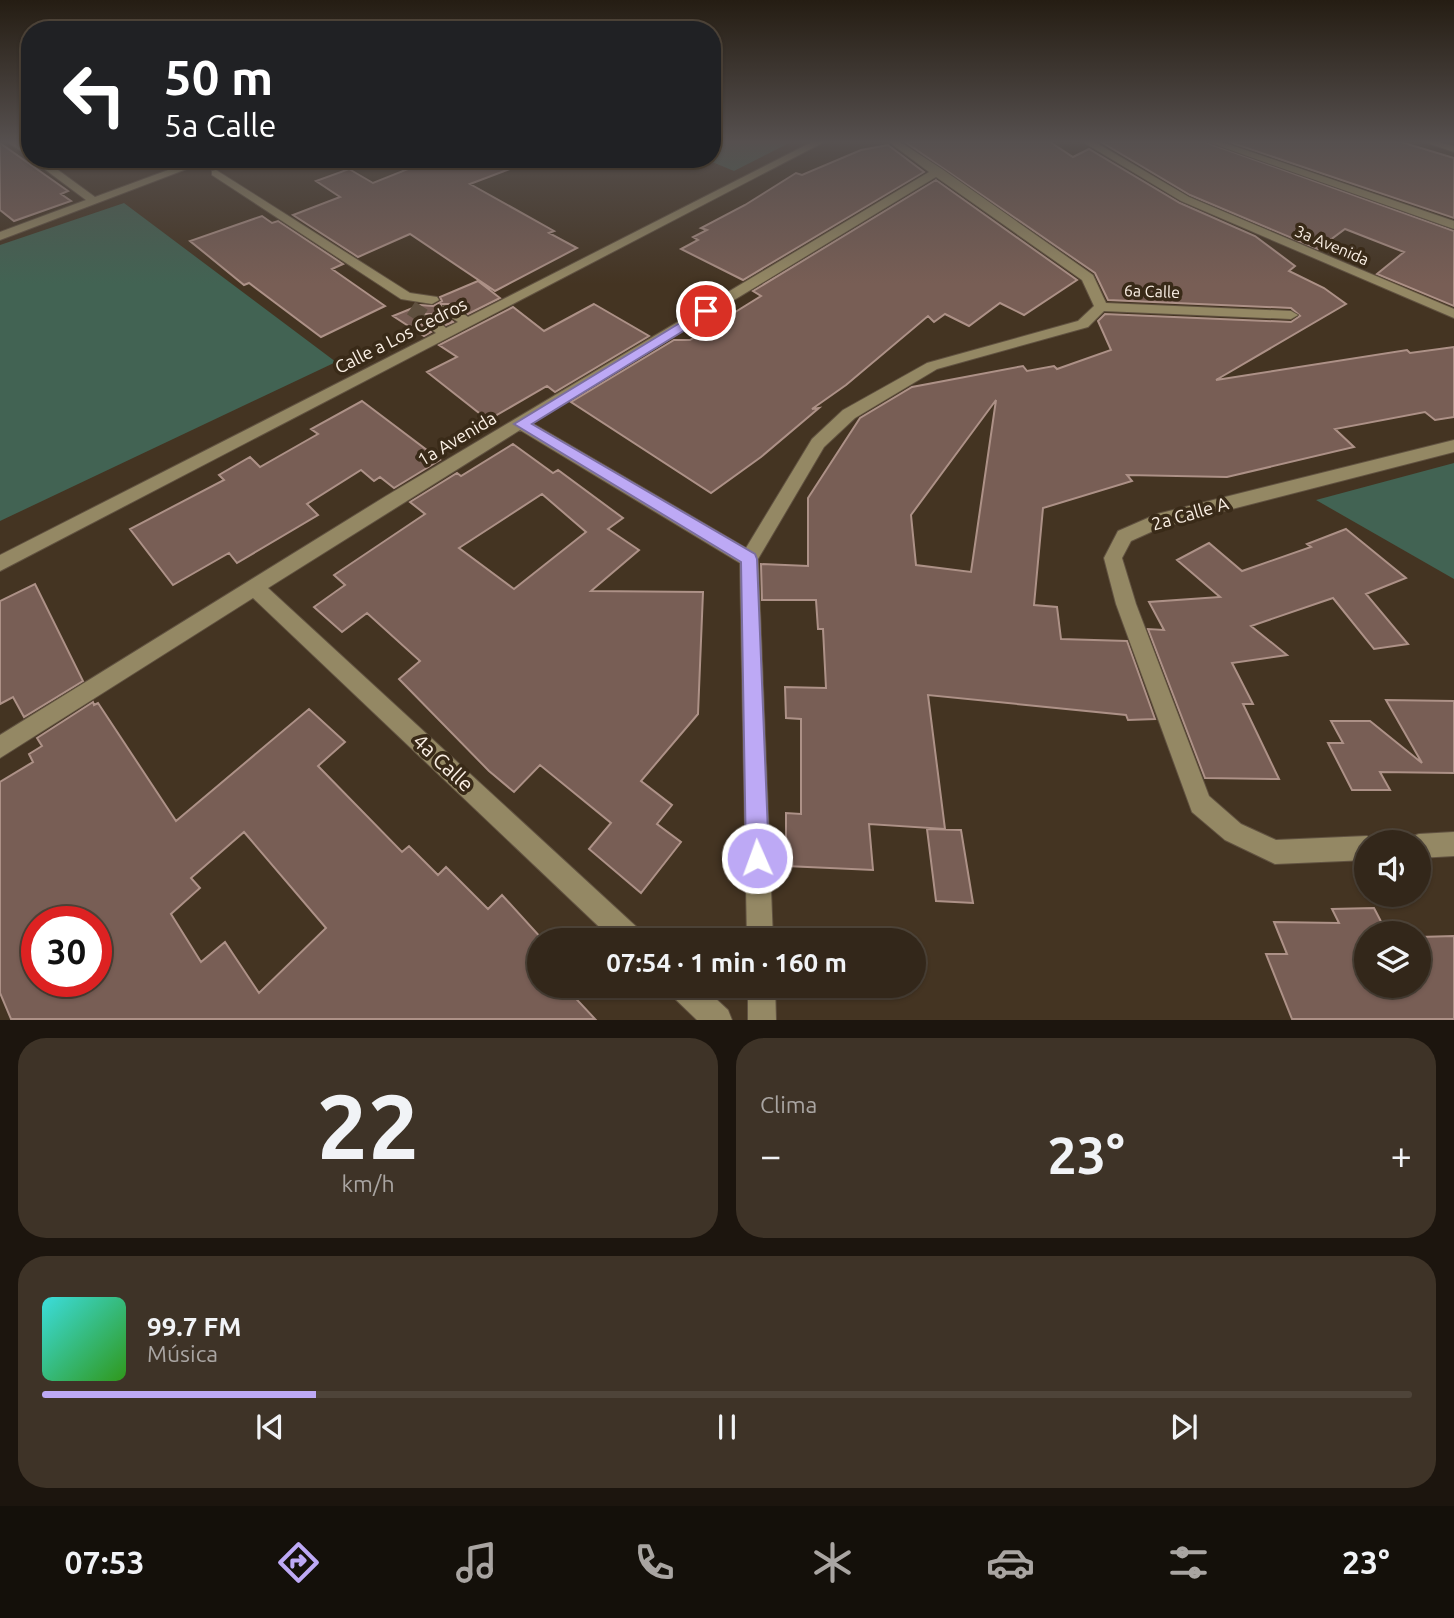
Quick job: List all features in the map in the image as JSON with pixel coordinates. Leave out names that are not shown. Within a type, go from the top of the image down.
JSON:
[{"type":"street","points":[[78,190],[95,202]]},
{"type":"street","points":[[0,236],[128,190]]},
{"type":"street","points":[[241,190],[409,302],[432,300]]},
{"type":"street","name":"Calle a Los Cedros","points":[[0,564],[727,190]]},
{"type":"street","name":"1a Avenida","points":[[0,747],[254,587],[906,190]]},
{"type":"street","name":"6a Calle","points":[[965,190],[1088,278],[1101,307],[1292,315]]},
{"type":"street","name":"3a Avenida","points":[[1168,190],[1185,200],[1454,314]]},
{"type":"street","points":[[1351,190],[1454,225]]},
{"type":"street","points":[[760,928],[749,559],[818,443],[849,414],[932,366],[1083,324],[1101,307]]},
{"type":"street","points":[[448,309],[468,323]]},
{"type":"street","points":[[428,319],[446,335]]},
{"type":"street","points":[[521,424],[749,559]]},
{"type":"street","name":"2a Calle A","points":[[1354,849],[1275,852],[1233,832],[1200,804],[1126,604],[1113,558],[1124,536],[1157,520],[1454,446]]},
{"type":"street","name":"4a Calle","points":[[254,587],[619,928]]},
{"type":"street","points":[[1431,845],[1454,844]]},
{"type":"street","points":[[695,998],[718,1020]]},
{"type":"street","points":[[761,998],[762,1020]]},
{"type":"green space","points":[[124,203],[336,362],[0,521],[0,245]]},
{"type":"green space","points":[[1454,463],[1454,579],[1316,500]]},
{"type":"building","points":[[0,190],[66,190],[68,191],[61,194],[71,201],[14,221],[0,210]]},
{"type":"building","points":[[329,190],[480,190],[554,231],[549,233],[577,248],[495,291],[410,234],[358,257],[293,215],[340,197]]},
{"type":"building","points":[[770,190],[895,190],[743,280],[681,249],[698,240],[693,237],[707,230],[701,228]]},
{"type":"building","points":[[920,190],[950,190],[1077,280],[1024,315],[1000,303],[969,326],[945,314],[934,322],[928,316],[846,385],[812,409],[819,408],[761,457],[711,493],[571,402],[674,340],[690,340],[761,296],[753,291]]},
{"type":"building","points":[[974,190],[1157,190],[1180,203],[1255,236],[1295,266],[1289,271],[1324,288],[1346,304],[1216,380],[1407,350],[1410,353],[1454,347],[1454,417],[1435,420],[1425,412],[1335,429],[1354,447],[1227,477],[1127,475],[1132,481],[1043,508],[1034,605],[1057,607],[1061,639],[1127,641],[1155,719],[1128,720],[1126,715],[928,695],[945,829],[869,824],[873,870],[786,866],[786,813],[801,814],[801,719],[786,718],[785,687],[826,688],[823,629],[818,629],[816,600],[762,600],[761,564],[808,566],[808,498],[860,418],[912,387],[1023,366],[1027,371],[1054,366],[1057,369],[1111,350],[1098,321],[1105,314],[1291,322],[1300,316],[1291,308],[1108,300],[1095,273]],"holes":[[[996,400],[971,572],[916,565],[911,515]]]},
{"type":"building","points":[[1181,190],[1338,190],[1454,231],[1454,306],[1377,274],[1404,252],[1345,229],[1318,249]]},
{"type":"building","points":[[1370,190],[1454,190],[1454,218]]},
{"type":"building","points":[[262,216],[272,223],[278,221],[343,264],[332,269],[385,306],[321,337],[249,283],[244,285],[190,241]]},
{"type":"building","points":[[478,281],[500,298],[468,314],[455,304],[441,304],[442,314],[453,322],[446,325],[435,314],[421,314],[421,324],[431,332],[424,336],[393,316],[420,305],[433,306],[442,301],[440,297]]},
{"type":"building","points":[[594,304],[649,336],[555,392],[547,386],[488,420],[427,372],[457,357],[439,345],[513,307],[544,331]]},
{"type":"building","points":[[362,401],[440,460],[394,488],[380,477],[374,481],[361,470],[307,504],[318,515],[237,563],[229,553],[173,585],[130,529],[224,480],[219,475],[250,457],[260,467],[318,434],[311,429]]},
{"type":"building","points":[[513,444],[553,473],[558,470],[623,518],[608,529],[639,550],[591,591],[703,592],[698,714],[641,781],[672,805],[657,824],[681,842],[641,893],[589,849],[611,823],[540,765],[514,792],[489,771],[399,679],[420,661],[367,613],[342,632],[314,607],[345,585],[334,575],[425,514],[410,502],[457,473],[461,476]],"holes":[[[542,494],[586,532],[514,589],[459,548]]]},
{"type":"building","points":[[1346,529],[1406,578],[1366,594],[1408,644],[1374,649],[1333,598],[1251,626],[1287,655],[1232,663],[1253,704],[1243,704],[1279,779],[1205,778],[1148,629],[1164,630],[1149,602],[1220,597],[1177,560],[1209,543],[1242,571],[1311,547],[1307,544]]},
{"type":"building","points":[[35,584],[83,681],[24,717],[13,697],[0,704],[0,601]]},
{"type":"building","points":[[1386,700],[1454,701],[1454,773],[1380,772],[1390,790],[1352,790],[1328,743],[1343,743],[1331,721],[1370,721],[1422,763]]},
{"type":"building","points":[[93,702],[94,705],[98,703],[176,821],[309,709],[345,742],[318,766],[402,852],[409,846],[438,875],[446,867],[488,909],[502,895],[532,928],[527,928],[527,998],[575,998],[595,1019],[11,1019],[0,993],[0,782],[33,762],[29,754],[42,746],[37,738]],"holes":[[[244,832],[326,928],[259,993],[225,942],[201,962],[171,914],[200,888],[191,878]]]},
{"type":"building","points":[[927,829],[961,830],[973,903],[936,901]]},
{"type":"building","points":[[1374,908],[1381,921],[1354,921],[1354,998],[1431,998],[1431,937],[1454,936],[1454,1019],[1292,1019],[1266,954],[1287,954],[1274,922],[1339,923],[1332,909]]},
{"type":"tunnel","points":[[411,308],[428,319]]},
{"type":"route","points":[[706,311],[521,424],[749,559],[757,858]]}]
